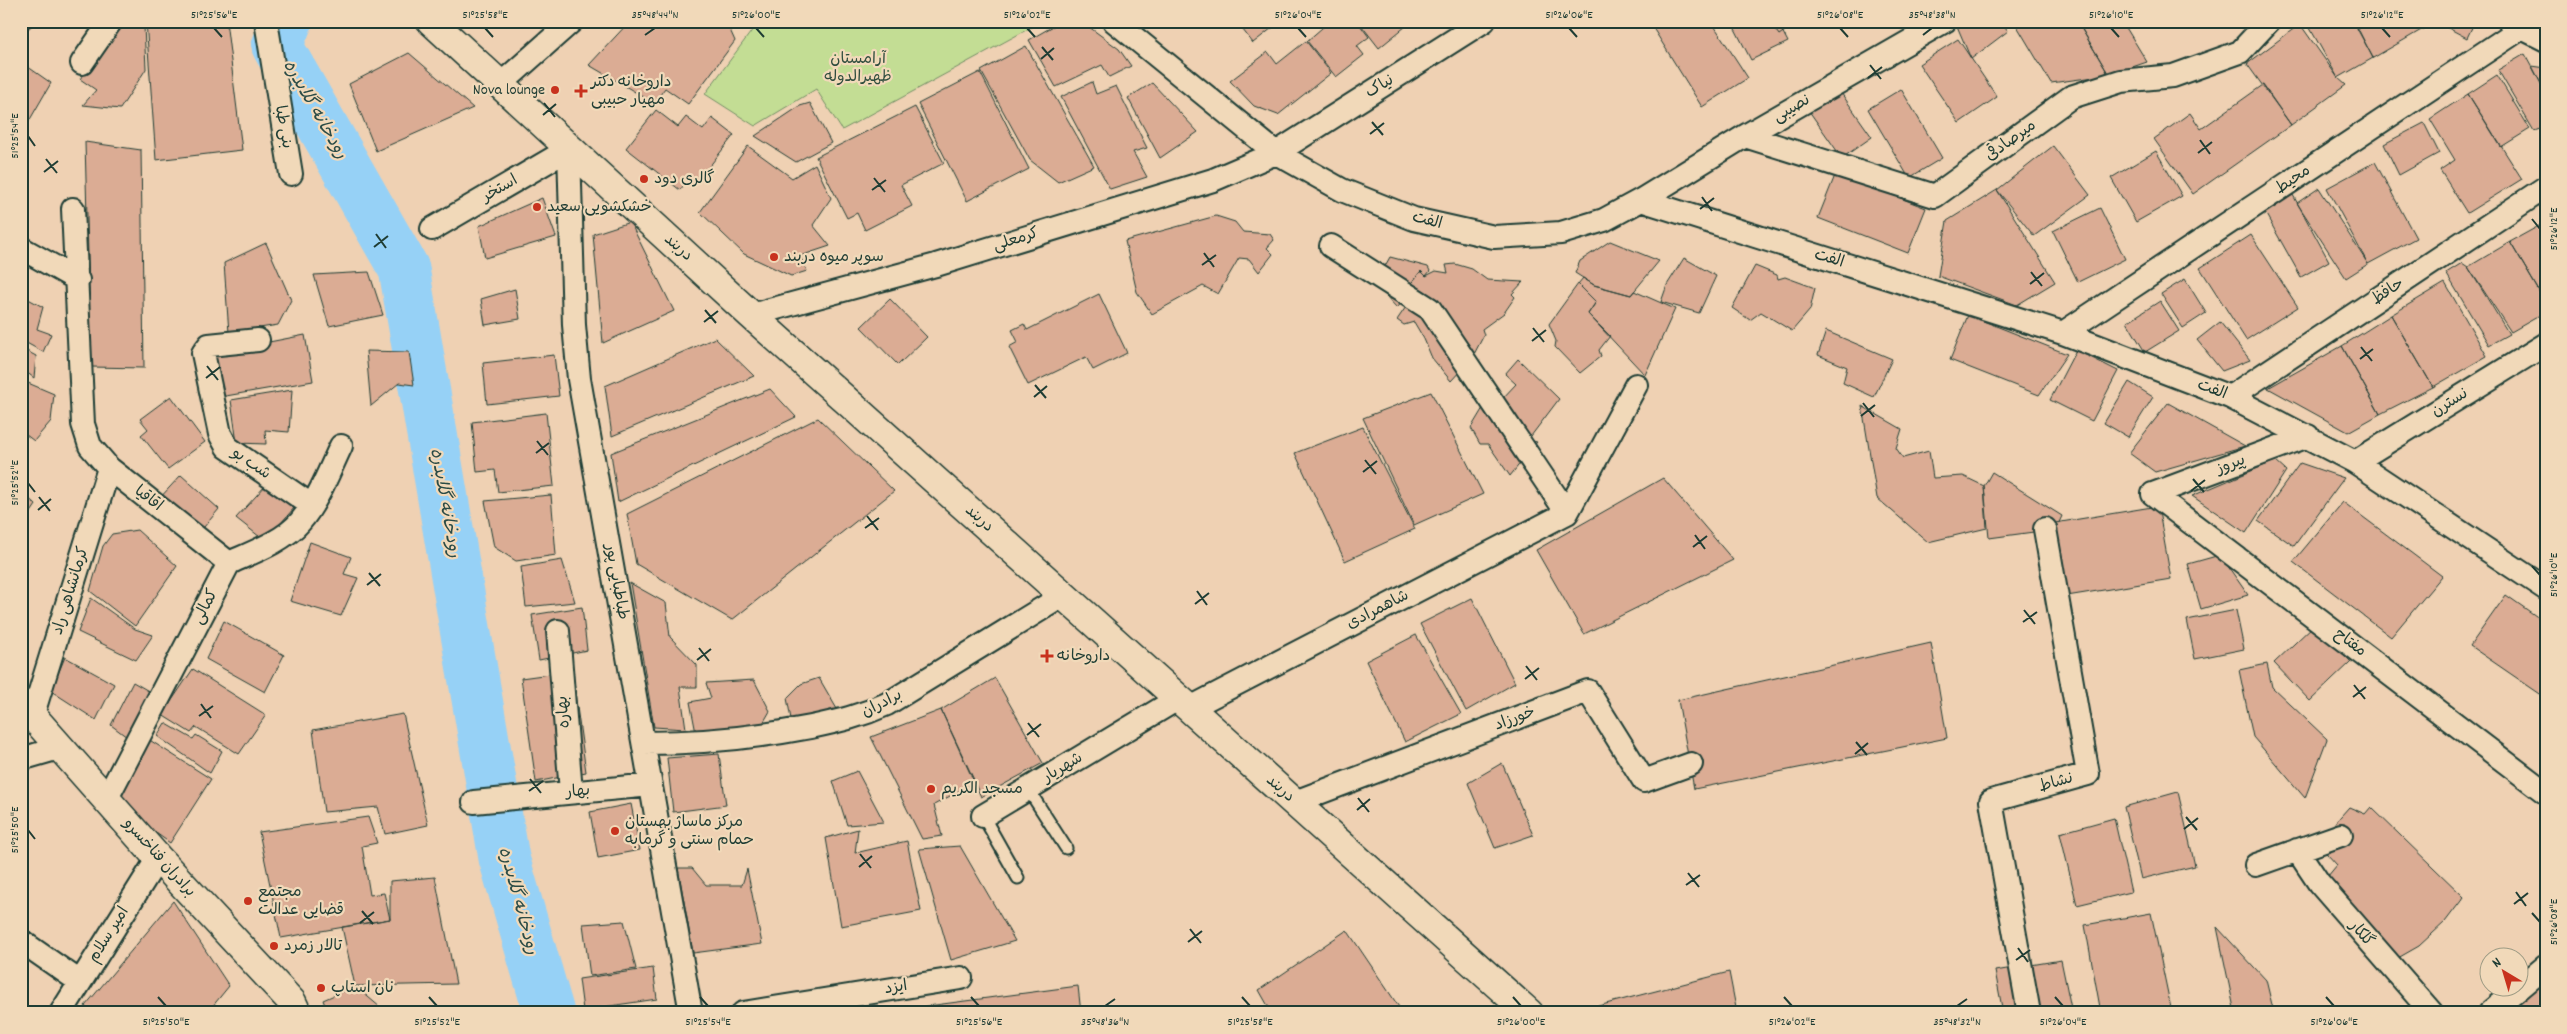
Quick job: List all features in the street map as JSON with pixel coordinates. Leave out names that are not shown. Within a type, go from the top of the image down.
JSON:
[{"type":"main road","name":"دربند","points":[[431,21],[751,314],[1530,1013]]},
{"type":"main road","name":"برادران فناخسرو","points":[[27,709],[59,748],[158,858],[292,1002],[297,1013]]},
{"type":"street","points":[[82,63],[111,21]]},
{"type":"street","name":"بنی طبا","points":[[266,21],[291,174]]},
{"type":"street","points":[[501,84],[572,21]]},
{"type":"street","name":"الفت","points":[[1114,21],[1276,153],[1342,190],[1414,219],[1494,237],[1561,233],[1604,220],[1641,200],[2064,333],[2230,397],[2308,436],[2355,462],[2546,589]]},
{"type":"street","name":"نیاک","points":[[1276,153],[1484,21]]},
{"type":"street","name":"نصیبی","points":[[1641,200],[1745,136],[1946,21]]},
{"type":"street","name":"میرصادقی","points":[[1745,136],[1935,196],[2071,97],[2121,80],[2173,76],[2240,52],[2269,21]]},
{"type":"street","points":[[2520,23],[2546,40]]},
{"type":"street","name":"محیط","points":[[2064,333],[2520,23]]},
{"type":"street","name":"استخر","points":[[432,229],[569,148]]},
{"type":"street","name":"طباطبایی پور","points":[[569,148],[574,325],[579,379],[692,1013]]},
{"type":"street","name":"کرمعلی","points":[[751,314],[936,265],[1203,183],[1276,153]]},
{"type":"street","name":"حافظ","points":[[2230,397],[2546,187]]},
{"type":"street","name":"اقاقیا","points":[[73,209],[78,280],[83,424],[90,446],[109,468],[229,563]]},
{"type":"street","points":[[1331,246],[1430,309],[1567,513],[1636,386]]},
{"type":"street","points":[[21,248],[78,280]]},
{"type":"street","name":"شب بو","points":[[258,340],[209,345],[203,354],[222,442],[311,506]]},
{"type":"street","name":"نسترن","points":[[2355,462],[2546,344]]},
{"type":"street","name":"پیروز","points":[[2154,494],[2308,436]]},
{"type":"street","points":[[229,563],[262,549],[299,523],[311,506],[341,446]]},
{"type":"street","name":"کرمانشاهی راد","points":[[27,709],[109,468]]},
{"type":"street","name":"مفتاح","points":[[2154,494],[2546,793]]},
{"type":"street","name":"شاهمرادی","points":[[1184,703],[1567,513]]},
{"type":"street","name":"نشاط","points":[[2029,1013],[1991,801],[2088,774],[2045,529]]},
{"type":"street","name":"کمالی","points":[[106,800],[229,563]]},
{"type":"street","name":"برادران","points":[[644,743],[697,743],[758,738],[862,716],[887,704],[1064,595]]},
{"type":"street","name":"بهاره","points":[[558,632],[570,792]]},
{"type":"street","name":"خورزاد","points":[[1295,802],[1588,691],[1644,781],[1691,764]]},
{"type":"street","name":"شهریار","points":[[983,816],[1184,703]]},
{"type":"street","points":[[21,759],[59,748]]},
{"type":"street","name":"بهار","points":[[474,802],[652,785]]},
{"type":"street","points":[[2256,865],[2341,835]]},
{"type":"street","name":"گلکار","points":[[2296,850],[2318,883],[2432,1013]]},
{"type":"street","name":"امیر سلام","points":[[61,1013],[158,858]]},
{"type":"street","points":[[21,941],[80,982]]},
{"type":"street","points":[[2490,1013],[2546,966]]},
{"type":"street","name":"ایزد","points":[[743,1013],[961,978]]},
{"type":"lane","points":[[1028,789],[1066,848]]},
{"type":"lane","name":"شهریار","points":[[983,816],[1018,878]]},
{"type":"green space","name":"آرامستان ظهیرالدوله","points":[[759,21],[1043,21],[842,130],[816,89],[755,126],[705,94]]},
{"type":"building","points":[[21,21],[37,21],[21,35]]},
{"type":"building","points":[[122,21],[138,21],[144,26],[146,69],[120,109],[83,105],[96,90],[80,79]]},
{"type":"building","points":[[146,21],[226,21],[242,150],[156,160]]},
{"type":"building","points":[[630,21],[726,21],[735,41],[688,104],[665,88],[654,103],[589,65]]},
{"type":"building","points":[[1062,21],[1081,21],[1119,49],[1131,66],[1109,77],[1102,65],[1056,87],[1029,40]]},
{"type":"building","points":[[1164,21],[1180,21],[1172,28]]},
{"type":"building","points":[[1236,21],[1281,21],[1253,43]]},
{"type":"building","points":[[1330,21],[1357,21],[1369,37],[1357,46],[1364,55],[1336,77],[1307,41]]},
{"type":"building","points":[[1358,21],[1411,21],[1411,22],[1379,48]]},
{"type":"building","points":[[1664,21],[1711,21],[1748,78],[1702,107],[1653,28]]},
{"type":"building","points":[[1731,21],[1777,21],[1788,42],[1751,60]]},
{"type":"building","points":[[1769,21],[1799,21],[1779,35]]},
{"type":"building","points":[[1968,21],[2001,21],[2008,31],[1971,59],[1957,26]]},
{"type":"building","points":[[2014,21],[2077,21],[2109,75],[2051,83]]},
{"type":"building","points":[[2077,21],[2122,21],[2147,62],[2109,75]]},
{"type":"building","points":[[2306,21],[2353,21],[2373,58],[2338,78]]},
{"type":"building","points":[[2354,21],[2418,21],[2423,29],[2373,58]]},
{"type":"building","points":[[2435,21],[2475,21],[2467,38]]},
{"type":"building","points":[[2300,24],[2338,78],[2346,85],[2291,125],[2247,64]]},
{"type":"building","points":[[1958,39],[1997,97],[1959,123],[1919,64]]},
{"type":"building","points":[[1306,41],[1331,73],[1278,115],[1254,106],[1230,81],[1268,52],[1277,64]]},
{"type":"building","points":[[1026,46],[1094,166],[1058,182],[1030,160],[981,71]]},
{"type":"building","points":[[409,53],[473,108],[376,151],[349,84]]},
{"type":"building","points":[[2525,54],[2546,93],[2546,127],[2534,131],[2498,70]]},
{"type":"building","points":[[21,62],[51,83],[21,135]]},
{"type":"building","points":[[2532,66],[2546,68],[2546,93]]},
{"type":"building","points":[[980,72],[1029,169],[967,201],[918,104]]},
{"type":"building","points":[[2497,75],[2530,129],[2501,147],[2468,94]]},
{"type":"building","points":[[1092,82],[1096,94],[1116,86],[1147,148],[1133,152],[1147,177],[1110,189],[1061,97]]},
{"type":"building","points":[[1152,83],[1198,132],[1160,158],[1128,98]]},
{"type":"building","points":[[2263,85],[2291,125],[2193,194],[2154,139],[2190,113],[2201,129]]},
{"type":"building","points":[[1901,89],[1942,158],[1909,178],[1868,109]]},
{"type":"building","points":[[1839,90],[1872,137],[1842,158],[1809,111]]},
{"type":"building","points":[[2468,94],[2522,179],[2467,213],[2440,170],[2455,160],[2430,119]]},
{"type":"building","points":[[810,103],[831,143],[796,162],[755,136],[800,106]]},
{"type":"building","points":[[915,107],[944,163],[901,185],[912,206],[865,230],[857,213],[847,218],[816,157]]},
{"type":"building","points":[[656,110],[678,127],[686,117],[703,130],[712,118],[734,135],[694,186],[687,181],[680,190],[626,148]]},
{"type":"building","points":[[2424,123],[2439,153],[2399,175],[2384,144]]},
{"type":"building","points":[[85,142],[141,150],[144,368],[91,367]]},
{"type":"building","points":[[748,146],[792,178],[815,164],[831,198],[813,225],[830,246],[800,256],[807,271],[791,276],[744,254],[700,212]]},
{"type":"building","points":[[2053,146],[2090,195],[2034,236],[1997,190]]},
{"type":"building","points":[[2156,151],[2182,196],[2136,222],[2111,178]]},
{"type":"building","points":[[2375,162],[2416,238],[2368,264],[2327,188]]},
{"type":"building","points":[[1836,173],[1926,208],[1908,253],[1818,218]]},
{"type":"building","points":[[2319,188],[2368,264],[2346,278],[2297,203]]},
{"type":"building","points":[[1997,190],[2055,282],[2017,305],[1938,276],[1947,221]]},
{"type":"building","points":[[2293,195],[2329,261],[2301,277],[2264,211]]},
{"type":"building","points":[[542,198],[556,237],[485,258],[479,226]]},
{"type":"building","points":[[2100,208],[2125,259],[2078,282],[2053,231]]},
{"type":"building","points":[[1216,216],[1235,222],[1243,232],[1270,234],[1274,240],[1267,248],[1273,254],[1259,272],[1249,259],[1239,258],[1218,294],[1203,286],[1152,314],[1137,292],[1125,241]]},
{"type":"building","points":[[630,222],[674,311],[603,343],[593,234]]},
{"type":"building","points":[[2546,222],[2546,303],[2510,242]]},
{"type":"building","points":[[2251,235],[2298,307],[2246,340],[2200,268]]},
{"type":"building","points":[[1610,241],[1659,261],[1631,295],[1594,285],[1575,273],[1580,261]]},
{"type":"building","points":[[2510,242],[2546,303],[2546,312],[2511,332],[2468,267]]},
{"type":"building","points":[[266,243],[291,300],[278,325],[229,333],[224,263]]},
{"type":"building","points":[[1390,257],[1428,267],[1430,271],[1426,276],[1421,271],[1404,292],[1406,298],[1397,308],[1375,284]]},
{"type":"building","points":[[1684,258],[1716,276],[1699,313],[1661,302],[1667,285]]},
{"type":"building","points":[[2462,263],[2468,267],[2509,334],[2489,345],[2446,273]]},
{"type":"building","points":[[1455,264],[1472,269],[1487,280],[1523,282],[1512,294],[1515,297],[1504,313],[1482,329],[1484,335],[1472,358],[1451,381],[1432,358],[1414,322],[1404,325],[1397,320],[1412,298],[1404,292],[1421,271],[1426,276],[1436,271],[1448,273],[1446,265]]},
{"type":"building","points":[[1755,266],[1777,275],[1778,279],[1785,277],[1815,288],[1810,310],[1792,331],[1761,312],[1750,320],[1732,308]]},
{"type":"building","points":[[369,272],[383,315],[329,326],[314,275]]},
{"type":"building","points":[[1583,278],[1594,285],[1631,295],[1634,291],[1675,309],[1645,375],[1588,314],[1596,302],[1578,284]]},
{"type":"building","points":[[2185,279],[2206,313],[2183,328],[2161,294]]},
{"type":"building","points":[[2445,283],[2487,356],[2433,387],[2391,315]]},
{"type":"building","points":[[1578,284],[1596,302],[1588,314],[1610,336],[1599,350],[1601,356],[1580,373],[1555,347],[1556,341],[1549,324]]},
{"type":"building","points":[[515,289],[520,319],[485,325],[481,299]]},
{"type":"building","points":[[1099,294],[1127,353],[1093,370],[1086,357],[1028,385],[1009,347],[1018,342],[1012,330],[1024,324],[1027,330]]},
{"type":"building","points":[[21,295],[43,307],[37,329],[51,334],[43,352],[21,340]]},
{"type":"building","points":[[890,299],[927,337],[898,365],[861,327]]},
{"type":"building","points":[[2160,301],[2179,331],[2145,352],[2127,322]]},
{"type":"building","points":[[1968,315],[2067,354],[2039,395],[1950,360]]},
{"type":"building","points":[[2391,315],[2433,387],[2380,414],[2342,346]]},
{"type":"building","points":[[2220,322],[2250,360],[2222,371],[2197,340]]},
{"type":"building","points":[[1826,331],[1892,359],[1874,397],[1843,383],[1847,367],[1818,355]]},
{"type":"building","points":[[305,335],[313,381],[220,397],[213,353]]},
{"type":"building","points":[[715,338],[754,376],[612,436],[605,386]]},
{"type":"building","points":[[2342,346],[2380,414],[2348,432],[2268,388]]},
{"type":"building","points":[[21,348],[36,356],[34,378],[21,368]]},
{"type":"building","points":[[2076,350],[2118,371],[2092,421],[2050,400]]},
{"type":"building","points":[[366,351],[409,352],[414,385],[399,383],[371,406]]},
{"type":"building","points":[[554,355],[559,396],[487,404],[483,363]]},
{"type":"building","points":[[1518,359],[1559,399],[1528,440],[1537,442],[1510,476],[1488,444],[1480,444],[1471,428],[1492,393],[1501,400],[1516,384],[1505,374]]},
{"type":"building","points":[[2129,382],[2153,397],[2128,437],[2104,423]]},
{"type":"building","points":[[28,383],[54,394],[51,421],[34,441],[21,431],[21,390]]},
{"type":"building","points":[[770,389],[796,417],[618,502],[611,453]]},
{"type":"building","points":[[292,390],[289,432],[265,430],[266,444],[237,443],[231,400]]},
{"type":"building","points":[[1431,392],[1483,494],[1414,525],[1363,418]]},
{"type":"building","points":[[171,396],[205,442],[168,469],[141,435],[148,429],[140,419]]},
{"type":"building","points":[[2168,403],[2245,446],[2155,472],[2129,453]]},
{"type":"building","points":[[1862,406],[1902,429],[1896,448],[1903,458],[1929,451],[1933,478],[1963,476],[1984,486],[1987,528],[1928,542],[1877,498]]},
{"type":"building","points":[[546,413],[554,486],[498,492],[495,470],[477,472],[472,422]]},
{"type":"building","points":[[818,418],[894,491],[732,620],[636,564],[627,514]]},
{"type":"building","points":[[1363,427],[1415,529],[1345,561],[1295,453]]},
{"type":"building","points":[[2275,461],[2286,471],[2246,533],[2192,496]]},
{"type":"building","points":[[2300,463],[2344,478],[2294,546],[2258,521]]},
{"type":"building","points":[[1992,472],[2062,516],[2056,529],[1989,538],[1984,486]]},
{"type":"building","points":[[181,475],[219,509],[199,533],[158,500]]},
{"type":"building","points":[[1663,478],[1733,560],[1584,634],[1536,550]]},
{"type":"building","points":[[266,485],[295,507],[265,541],[236,518]]},
{"type":"building","points":[[21,491],[36,505],[21,527]]},
{"type":"building","points":[[551,495],[556,555],[516,561],[494,547],[485,501]]},
{"type":"building","points":[[2343,502],[2442,576],[2391,637],[2293,562]]},
{"type":"building","points":[[2158,506],[2171,579],[2067,596],[2055,523]]},
{"type":"building","points":[[137,530],[177,566],[135,626],[90,591],[103,546],[112,534]]},
{"type":"building","points":[[310,542],[351,557],[344,574],[358,578],[341,616],[290,601]]},
{"type":"building","points":[[2220,555],[2248,595],[2201,609],[2188,564]]},
{"type":"building","points":[[562,560],[575,602],[526,607],[521,567]]},
{"type":"building","points":[[630,583],[666,603],[670,637],[697,665],[697,687],[680,687],[686,729],[654,727]]},
{"type":"building","points":[[2506,595],[2546,623],[2546,698],[2470,646]]},
{"type":"building","points":[[91,598],[135,629],[153,635],[136,660],[78,632]]},
{"type":"building","points":[[1472,598],[1515,683],[1466,711],[1420,624]]},
{"type":"building","points":[[582,607],[587,650],[539,660],[532,615]]},
{"type":"building","points":[[2236,610],[2244,649],[2195,659],[2187,620]]},
{"type":"building","points":[[224,621],[284,655],[265,692],[206,659]]},
{"type":"building","points":[[2315,624],[2351,662],[2310,701],[2274,663]]},
{"type":"building","points":[[1416,635],[1461,714],[1405,742],[1366,661]]},
{"type":"building","points":[[1931,643],[1947,738],[1694,789],[1678,700]]},
{"type":"building","points":[[65,657],[114,684],[96,720],[51,691]]},
{"type":"building","points":[[2267,664],[2272,687],[2327,739],[2305,798],[2253,737],[2239,670]]},
{"type":"building","points":[[193,669],[266,715],[239,754],[196,727],[191,733],[162,715]]},
{"type":"building","points":[[572,671],[586,772],[536,782],[521,678]]},
{"type":"building","points":[[819,678],[841,716],[791,719],[787,698],[801,684]]},
{"type":"building","points":[[995,678],[1043,763],[981,797],[941,710]]},
{"type":"building","points":[[754,680],[770,711],[758,732],[697,738],[690,702],[711,698],[706,683]]},
{"type":"building","points":[[133,682],[152,693],[127,737],[111,725]]},
{"type":"building","points":[[941,710],[975,782],[934,805],[942,836],[922,839],[871,737]]},
{"type":"building","points":[[403,714],[428,825],[385,834],[378,807],[324,812],[313,730]]},
{"type":"building","points":[[165,723],[193,739],[196,735],[222,751],[210,773],[157,736]]},
{"type":"building","points":[[148,739],[211,779],[170,843],[114,803]]},
{"type":"building","points":[[719,754],[726,805],[673,812],[667,758]]},
{"type":"building","points":[[1502,763],[1533,835],[1495,848],[1468,783]]},
{"type":"building","points":[[857,771],[884,822],[847,825],[833,781]]},
{"type":"building","points":[[2178,792],[2195,866],[2141,879],[2124,807]]},
{"type":"building","name":"مرکز ماساژ بهستان حمام سنتی و گرمابه","points":[[631,804],[640,850],[598,858],[590,812]]},
{"type":"building","points":[[2349,807],[2365,814],[2371,807],[2464,897],[2445,922],[2419,946],[2391,962],[2323,882],[2337,865],[2317,843]]},
{"type":"building","points":[[368,817],[377,843],[362,846],[370,895],[384,893],[390,919],[281,938],[259,832]]},
{"type":"building","points":[[2114,818],[2131,892],[2077,905],[2060,833]]},
{"type":"building","points":[[858,829],[855,853],[907,841],[921,911],[841,926],[826,838]]},
{"type":"building","points":[[960,846],[1015,941],[951,960],[919,849]]},
{"type":"building","points":[[678,868],[692,868],[706,885],[742,885],[747,869],[762,944],[693,953]]},
{"type":"building","points":[[435,877],[456,984],[355,986],[342,927],[390,919],[390,881]]},
{"type":"building","points":[[173,901],[229,986],[207,1013],[90,1013],[85,1006]]},
{"type":"building","points":[[2151,913],[2172,1013],[2101,1013],[2085,925]]},
{"type":"building","points":[[624,921],[636,969],[590,976],[583,924]]},
{"type":"building","points":[[2217,927],[2266,980],[2274,1013],[2249,1013],[2248,1010],[2235,1013]]},
{"type":"building","points":[[1347,930],[1403,1013],[1272,1013],[1259,990]]},
{"type":"building","points":[[2061,960],[2072,1013],[2003,1013],[1995,971]]},
{"type":"building","points":[[653,968],[657,999],[583,1010],[579,979]]},
{"type":"building","points":[[1729,972],[1737,1013],[1604,1013],[1598,1006]]},
{"type":"building","points":[[355,986],[387,1013],[328,1013],[323,1000]]},
{"type":"building","points":[[1078,986],[1081,1013],[875,1013]]},
{"type":"building","points":[[2536,986],[2546,987],[2546,1013],[2507,1013],[2525,996],[2530,996],[2530,992]]},
{"type":"building","points":[[536,1007],[537,1013],[507,1013]]},
{"type":"waterway","name":"رودخانه گلابدره","points":[[287,21],[277,46],[404,269],[504,858],[549,1013]]},
{"type":"place","name":"Nova lounge","points":[[555,90]]},
{"type":"place","name":"داروخانه دکتر مهیار حبیبی","points":[[581,91]]},
{"type":"place","name":"گالری دود","points":[[644,179]]},
{"type":"place","name":"خشکشویی سعید","points":[[537,207]]},
{"type":"place","name":"سوپر میوه دربند","points":[[774,257]]},
{"type":"place","name":"داروخانه","points":[[1047,656]]},
{"type":"place","name":"مسجد الکریم","points":[[931,789]]},
{"type":"place","name":"مرکز ماساژ بهستان حمام سنتی و گرمابه","points":[[615,831]]},
{"type":"place","name":"مجتمع قضایی عدالت","points":[[248,901]]},
{"type":"place","name":"تالار زمرد","points":[[274,946]]},
{"type":"place","name":"نان استاپ","points":[[321,988]]}]
